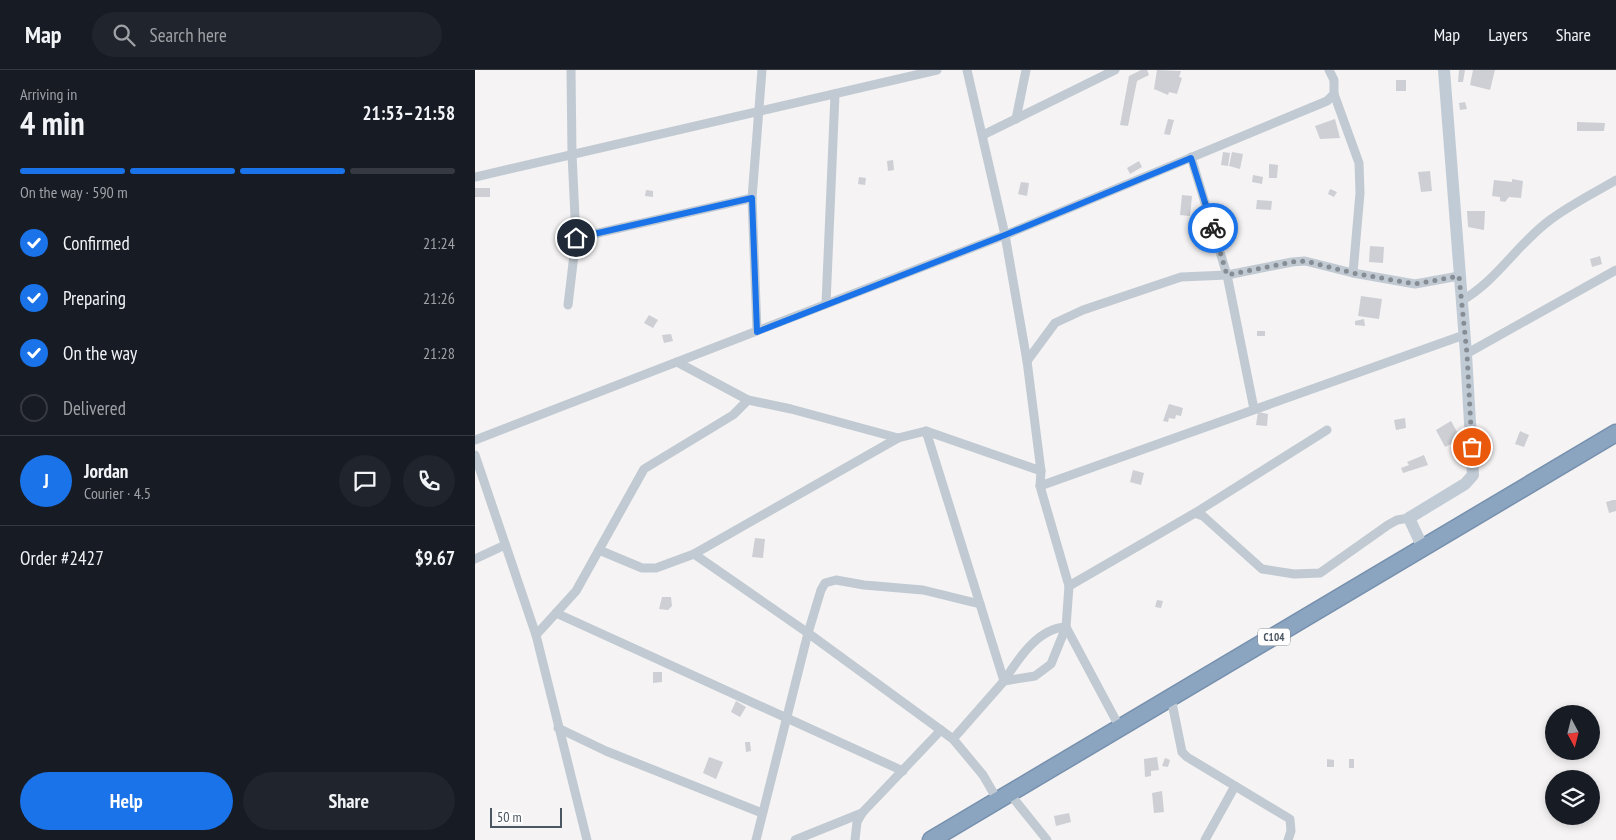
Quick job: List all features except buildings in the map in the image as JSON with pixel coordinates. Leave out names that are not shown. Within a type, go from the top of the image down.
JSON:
[{"type":"highway","name":"C104","points":[[931,840],[1616,433]]},
{"type":"street","points":[[568,305],[576,238],[571,70]]},
{"type":"street","points":[[757,332],[752,198],[762,70]]},
{"type":"street","points":[[475,177],[937,70]]},
{"type":"street","points":[[967,70],[1005,235],[1027,361],[1041,471],[1040,486],[1069,586],[1066,627],[1051,664],[1035,676],[1004,680]]},
{"type":"street","points":[[1016,119],[1026,70]]},
{"type":"street","points":[[983,135],[1115,70]]},
{"type":"street","points":[[1329,70],[1334,80],[1334,94],[1359,163],[1360,193],[1353,273]]},
{"type":"street","points":[[1195,513],[1203,516],[1262,569],[1294,574],[1319,573],[1387,525],[1397,520],[1409,518],[1465,484],[1473,475],[1467,354],[1461,301],[1444,70]]},
{"type":"street","points":[[826,304],[835,94]]},
{"type":"street","points":[[475,440],[1005,235],[1327,101],[1334,94]]},
{"type":"street","points":[[1191,158],[1227,275],[1254,409]]},
{"type":"street","points":[[1461,301],[1489,282],[1517,251],[1549,221],[1616,180]]},
{"type":"street","points":[[576,238],[752,198]]},
{"type":"street","points":[[1027,361],[1055,323],[1083,310],[1181,277],[1227,275],[1305,261],[1353,273],[1415,284],[1459,276]]},
{"type":"street","points":[[1467,354],[1616,270]]},
{"type":"street","points":[[1040,486],[1465,335]]},
{"type":"street","points":[[677,362],[748,400],[791,409],[898,438]]},
{"type":"street","points":[[535,635],[576,591],[644,469],[733,414],[748,400]]},
{"type":"street","points":[[1069,586],[1195,513],[1327,430]]},
{"type":"street","points":[[599,550],[642,568],[656,568],[694,554],[898,438],[926,431],[1041,471]]},
{"type":"street","points":[[926,431],[1004,680]]},
{"type":"street","points":[[475,455],[535,635],[587,840]]},
{"type":"street","points":[[1409,518],[1423,548]]},
{"type":"street","points":[[475,559],[505,545]]},
{"type":"street","points":[[694,554],[808,633],[953,739],[983,775],[1047,840]]},
{"type":"street","points":[[755,840],[808,633],[821,590],[825,583],[835,580],[923,590],[980,604]]},
{"type":"street","points":[[555,613],[903,771]]},
{"type":"street","points":[[953,739],[1004,680],[1019,657],[1039,638],[1057,627],[1066,627]]},
{"type":"street","points":[[1066,627],[1120,728]]},
{"type":"street","points":[[1171,698],[1182,752],[1187,757],[1290,818],[1291,831],[1288,840]]},
{"type":"street","points":[[558,728],[606,751],[762,813]]},
{"type":"street","points":[[855,840],[857,822],[863,813],[941,730]]},
{"type":"street","points":[[1205,840],[1235,786]]},
{"type":"street","points":[[795,840],[863,813]]},
{"type":"way so far","points":[[1213,228],[1227,275],[1305,261],[1353,273],[1415,284],[1459,276],[1467,354],[1472,447]]},
{"type":"route","points":[[576,238],[752,198],[757,332],[1005,235],[1191,158],[1213,228]]}]
